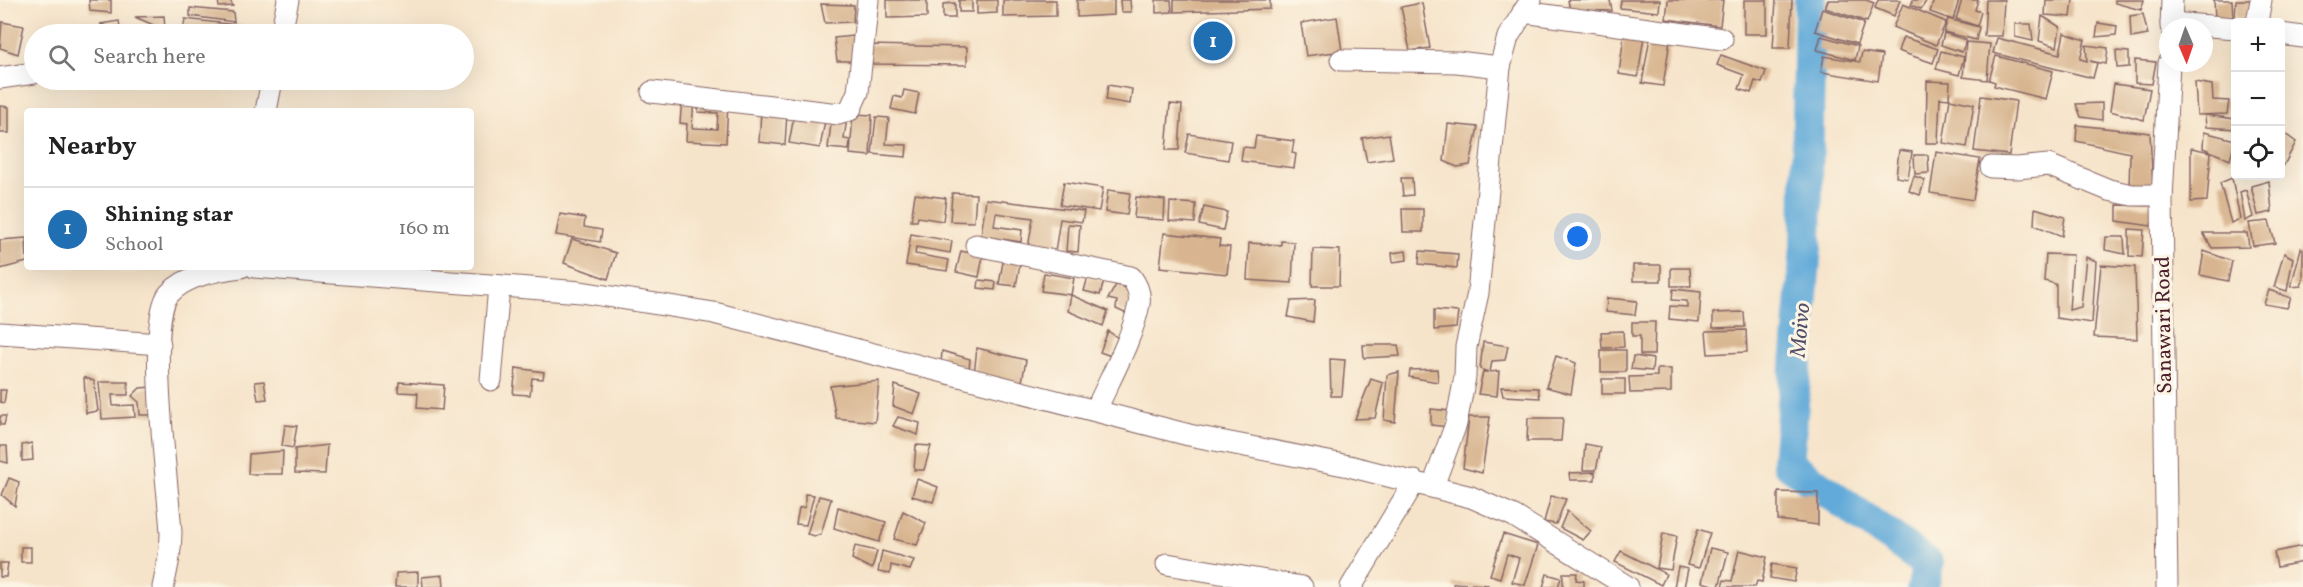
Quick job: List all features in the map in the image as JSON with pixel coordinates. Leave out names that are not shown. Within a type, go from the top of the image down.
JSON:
[{"type":"street","points":[[283,24],[288,0]]},
{"type":"street","points":[[652,92],[839,114],[850,110],[858,92],[868,0]]},
{"type":"street","points":[[2171,18],[2172,0]]},
{"type":"street","points":[[2259,18],[2261,0]]},
{"type":"street","points":[[1351,587],[1424,483],[1456,424],[1465,377],[1466,347],[1478,293],[1500,67],[1508,37],[1527,6],[1722,39]]},
{"type":"street","points":[[2213,27],[2231,28]]},
{"type":"street","points":[[2285,35],[2303,37]]},
{"type":"street","points":[[1341,60],[1457,62],[1500,67]]},
{"type":"street","name":"Sanawari Road","points":[[2167,587],[2162,195],[2169,72]]},
{"type":"street","points":[[0,78],[24,74]]},
{"type":"street","points":[[267,108],[270,90]]},
{"type":"street","points":[[1991,167],[2017,168],[2048,165],[2109,190],[2132,195],[2162,195]]},
{"type":"street","points":[[976,245],[1131,277],[1138,288],[1140,302],[1124,348],[1096,410]]},
{"type":"street","points":[[163,587],[170,559],[171,533],[162,437],[161,315],[169,294],[183,284],[214,270]]},
{"type":"street","points":[[293,270],[620,297],[714,313],[1189,435],[1424,483],[1471,497],[1514,516],[1628,587]]},
{"type":"street","points":[[491,380],[500,286]]},
{"type":"street","points":[[0,333],[160,344]]},
{"type":"street","points":[[1167,564],[1302,587]]},
{"type":"building","points":[[89,0],[111,0],[111,13],[90,11]]},
{"type":"building","points":[[218,0],[230,0],[233,6],[219,7]]},
{"type":"building","points":[[887,0],[927,0],[927,17],[887,18]]},
{"type":"building","points":[[959,0],[972,0],[972,12],[959,12]]},
{"type":"building","points":[[977,0],[997,0],[997,13],[977,14]]},
{"type":"building","points":[[1003,0],[1056,0],[1056,16],[1003,17]]},
{"type":"building","points":[[1077,0],[1114,0],[1114,15],[1077,17]]},
{"type":"building","points":[[1120,0],[1130,0],[1131,12],[1121,12]]},
{"type":"building","points":[[1156,0],[1171,0],[1172,12],[1156,13]]},
{"type":"building","points":[[1174,0],[1270,0],[1270,9],[1174,12]]},
{"type":"building","points":[[1568,0],[1610,0],[1612,11],[1570,10]]},
{"type":"building","points":[[1621,0],[1660,0],[1659,12],[1620,8]]},
{"type":"building","points":[[1668,0],[1723,0],[1720,26],[1666,19]]},
{"type":"building","points":[[1744,0],[1767,0],[1767,34],[1744,34]]},
{"type":"building","points":[[1776,0],[1792,0],[1790,48],[1773,48]]},
{"type":"building","points":[[1828,0],[1866,0],[1874,3],[1867,22],[1825,8]]},
{"type":"building","points":[[1878,0],[1900,0],[1894,16],[1875,8]]},
{"type":"building","points":[[1913,0],[1927,0],[1921,9],[1911,5]]},
{"type":"building","points":[[1934,0],[1959,0],[1953,20],[1930,12]]},
{"type":"building","points":[[1962,0],[1978,0],[1975,10],[1981,12],[1977,26],[1956,19]]},
{"type":"building","points":[[1986,0],[2004,0],[2002,36],[1984,36]]},
{"type":"building","points":[[2046,0],[2073,0],[2071,17],[2045,15]]},
{"type":"building","points":[[2115,0],[2144,0],[2141,10],[2115,3]]},
{"type":"building","points":[[2214,0],[2232,0],[2233,17],[2215,18]]},
{"type":"building","points":[[2236,0],[2256,0],[2251,18],[2235,18]]},
{"type":"building","points":[[955,3],[955,18],[943,18],[943,4]]},
{"type":"building","points":[[1422,3],[1430,48],[1410,51],[1401,7]]},
{"type":"building","points":[[821,4],[854,5],[853,22],[825,23]]},
{"type":"building","points":[[1903,4],[1946,22],[1936,45],[1893,27]]},
{"type":"building","points":[[190,8],[233,12],[234,22],[190,16]]},
{"type":"building","points":[[1822,9],[1864,23],[1857,44],[1815,31]]},
{"type":"building","points":[[2143,14],[2148,35],[2131,38],[2130,16]]},
{"type":"building","points":[[164,16],[165,24],[151,24],[135,17]]},
{"type":"building","points":[[2042,16],[2060,27],[2057,47],[2039,41]]},
{"type":"building","points":[[1337,17],[1342,51],[1306,56],[1301,23]]},
{"type":"building","points":[[185,19],[229,24],[184,24]]},
{"type":"building","points":[[1948,19],[1979,27],[1976,40],[1944,32]]},
{"type":"building","points":[[119,21],[119,24],[100,24]]},
{"type":"building","points":[[2,22],[24,26],[18,54],[0,48]]},
{"type":"building","points":[[2098,23],[2117,26],[2116,35],[2096,37]]},
{"type":"building","points":[[2015,24],[2031,24],[2033,41],[2015,37]]},
{"type":"building","points":[[1625,26],[1645,29],[1638,77],[1619,74]]},
{"type":"building","points":[[1651,31],[1671,34],[1663,86],[1642,83]]},
{"type":"building","points":[[1944,33],[1966,40],[1962,52],[1941,45]]},
{"type":"building","points":[[2064,33],[2085,40],[2080,59],[2087,61],[2086,45],[2108,48],[2106,64],[2090,61],[2097,63],[2093,78],[1993,53],[1997,38],[2060,54]]},
{"type":"building","points":[[854,36],[852,61],[837,61],[834,38]]},
{"type":"building","points":[[1821,36],[1858,46],[1855,60],[1817,50]]},
{"type":"building","points":[[1903,37],[1938,49],[1933,63],[1898,51]]},
{"type":"building","points":[[1966,42],[1990,44],[1987,80],[1963,77]]},
{"type":"building","points":[[867,45],[967,47],[967,65],[867,64]]},
{"type":"building","points":[[1941,51],[1964,57],[1959,75],[1936,69]]},
{"type":"building","points":[[2116,51],[2129,52],[2129,67],[2117,68]]},
{"type":"building","points":[[1862,52],[1882,55],[1878,81],[1821,72],[1824,56],[1860,62]]},
{"type":"building","points":[[1721,55],[1766,71],[1762,83],[1755,81],[1751,93],[1739,89],[1744,75],[1717,65]]},
{"type":"building","points":[[1996,56],[2053,71],[2046,99],[1994,86],[1995,82],[1989,80]]},
{"type":"building","points":[[2135,60],[2156,62],[2152,84],[2135,83]]},
{"type":"building","points":[[1927,81],[1950,82],[1949,99],[1940,98],[1938,143],[1926,143]]},
{"type":"building","points":[[2195,82],[2212,85],[2213,100],[2229,101],[2227,114],[2197,115]]},
{"type":"building","points":[[2114,84],[2150,89],[2144,120],[2110,111]]},
{"type":"building","points":[[1108,85],[1132,89],[1130,104],[1106,100]]},
{"type":"building","points":[[904,90],[919,93],[915,114],[891,109],[894,96],[902,98]]},
{"type":"building","points":[[1981,96],[2016,101],[2009,155],[1974,151]]},
{"type":"building","points":[[682,98],[694,99],[692,128],[717,129],[718,113],[698,112],[699,101],[728,103],[726,143],[686,141],[687,124],[680,123]]},
{"type":"building","points":[[1950,99],[1974,104],[1967,147],[1943,143]]},
{"type":"building","points":[[2102,103],[2102,120],[2081,117],[2076,104]]},
{"type":"building","points":[[1170,104],[1182,105],[1179,150],[1166,150]]},
{"type":"building","points":[[0,106],[9,107],[9,133],[0,133]]},
{"type":"building","points":[[761,111],[787,113],[785,145],[759,142]]},
{"type":"building","points":[[853,114],[872,115],[870,156],[850,154]]},
{"type":"building","points":[[2205,115],[2231,118],[2231,129],[2206,127]]},
{"type":"building","points":[[794,116],[825,121],[820,148],[789,143]]},
{"type":"building","points":[[832,116],[847,118],[844,139],[850,140],[849,150],[828,148]]},
{"type":"building","points":[[876,117],[889,118],[886,144],[907,145],[906,157],[872,154]]},
{"type":"building","points":[[1448,124],[1478,127],[1470,165],[1457,167],[1444,161]]},
{"type":"building","points":[[2077,125],[2150,133],[2153,189],[2129,189],[2130,153],[2076,141]]},
{"type":"building","points":[[2204,132],[2231,139],[2230,160],[2203,148]]},
{"type":"building","points":[[1189,134],[1231,141],[1228,160],[1185,153]]},
{"type":"building","points":[[1389,134],[1393,158],[1367,162],[1362,138]]},
{"type":"building","points":[[2285,134],[2296,142],[2285,163]]},
{"type":"building","points":[[1256,136],[1294,141],[1292,153],[1296,154],[1294,168],[1241,161],[1243,147],[1254,148]]},
{"type":"building","points":[[2191,148],[2211,152],[2207,201],[2191,202]]},
{"type":"building","points":[[1899,150],[1912,152],[1908,179],[1896,177]]},
{"type":"building","points":[[1936,152],[1980,159],[1973,200],[1930,193]]},
{"type":"building","points":[[1914,155],[1928,155],[1929,173],[1915,174]]},
{"type":"building","points":[[1914,176],[1925,180],[1920,195],[1909,191]]},
{"type":"building","points":[[1401,178],[1412,178],[1413,195],[1403,196]]},
{"type":"building","points":[[2231,178],[2232,180],[2240,219],[2231,223],[2220,183]]},
{"type":"building","points":[[2269,181],[2272,212],[2258,215],[2251,186]]},
{"type":"building","points":[[1064,182],[1103,188],[1099,211],[1060,205]]},
{"type":"building","points":[[1108,190],[1130,193],[1127,215],[1105,212]]},
{"type":"building","points":[[2246,190],[2253,217],[2245,221],[2240,192]]},
{"type":"building","points":[[952,193],[976,194],[974,222],[950,221]]},
{"type":"building","points":[[915,194],[946,198],[943,221],[918,217],[917,221],[911,221]]},
{"type":"building","points":[[1136,197],[1165,200],[1164,220],[1134,218]]},
{"type":"building","points":[[986,199],[1084,211],[1082,222],[1060,219],[1055,252],[1028,248],[1033,218],[996,213],[994,226],[1022,230],[1021,242],[981,236]]},
{"type":"building","points":[[1170,202],[1196,204],[1195,223],[1169,221]]},
{"type":"building","points":[[2117,205],[2154,206],[2151,226],[2117,221]]},
{"type":"building","points":[[1204,207],[1227,212],[1223,230],[1199,225]]},
{"type":"building","points":[[2035,208],[2065,217],[2062,236],[2034,225]]},
{"type":"building","points":[[1402,209],[1423,209],[1423,232],[1403,232]]},
{"type":"building","points":[[560,214],[585,218],[584,227],[602,230],[600,242],[556,235]]},
{"type":"building","points":[[2269,221],[2275,243],[2253,246],[2249,223]]},
{"type":"building","points":[[1068,224],[1080,225],[1078,252],[1066,251]]},
{"type":"building","points":[[2129,229],[2144,230],[2142,257],[2129,256]]},
{"type":"building","points":[[1164,233],[1220,239],[1219,246],[1230,247],[1227,274],[1160,267]]},
{"type":"building","points":[[2203,233],[2247,233],[2249,247],[2212,248]]},
{"type":"building","points":[[911,234],[952,241],[950,253],[916,247],[915,254],[949,260],[947,271],[906,265]]},
{"type":"building","points":[[2106,237],[2124,237],[2125,254],[2105,250]]},
{"type":"building","points":[[24,238],[24,263],[0,269],[0,240]]},
{"type":"building","points":[[572,239],[616,253],[608,279],[564,263]]},
{"type":"building","points":[[1281,241],[1294,242],[1292,283],[1247,280],[1249,243],[1281,245]]},
{"type":"building","points":[[2301,248],[2303,249],[2303,280],[2301,286],[2291,287]]},
{"type":"building","points":[[1313,249],[1340,250],[1339,286],[1312,286]]},
{"type":"building","points":[[961,251],[983,256],[979,277],[956,272]]},
{"type":"building","points":[[1406,251],[1407,260],[1393,262],[1392,253]]},
{"type":"building","points":[[1420,251],[1458,254],[1457,268],[1419,264]]},
{"type":"building","points":[[2204,251],[2232,261],[2228,281],[2200,275]]},
{"type":"building","points":[[2284,253],[2293,258],[2287,291],[2274,287]]},
{"type":"building","points":[[2046,254],[2073,255],[2069,310],[2081,307],[2086,257],[2096,261],[2092,323],[2056,318],[2056,284],[2044,281]]},
{"type":"building","points":[[1004,256],[1021,259],[1016,286],[999,284]]},
{"type":"building","points":[[1633,265],[1661,265],[1661,281],[1633,281]]},
{"type":"building","points":[[2101,265],[2135,267],[2137,339],[2094,337]]},
{"type":"building","points":[[1671,268],[1690,268],[1691,286],[1671,286]]},
{"type":"building","points":[[1044,273],[1074,278],[1071,295],[1041,291]]},
{"type":"building","points":[[1088,277],[1104,281],[1100,295],[1084,291]]},
{"type":"building","points":[[979,280],[996,282],[995,290],[978,288]]},
{"type":"building","points":[[1116,285],[1134,290],[1127,314],[1116,309],[1117,301],[1108,299]]},
{"type":"building","points":[[1673,289],[1701,292],[1699,322],[1669,319],[1670,306],[1687,307],[1687,301],[1672,300]]},
{"type":"building","points":[[2269,290],[2291,298],[2287,308],[2264,304]]},
{"type":"building","points":[[1071,295],[1108,311],[1103,326],[1068,311]]},
{"type":"building","points":[[1607,298],[1637,301],[1635,315],[1606,312]]},
{"type":"building","points":[[1315,300],[1313,322],[1288,317],[1291,301]]},
{"type":"building","points":[[1434,310],[1458,312],[1456,328],[1434,330]]},
{"type":"building","points":[[1744,312],[1745,327],[1713,328],[1713,313]]},
{"type":"building","points":[[1632,322],[1655,322],[1654,355],[1640,355],[1640,336],[1632,336]]},
{"type":"building","points":[[1746,330],[1747,352],[1708,354],[1706,331]]},
{"type":"building","points":[[1108,331],[1118,338],[1111,356],[1100,352]]},
{"type":"building","points":[[1623,331],[1624,347],[1602,348],[1601,332]]},
{"type":"building","points":[[1483,342],[1508,346],[1505,360],[1492,361],[1490,372],[1499,371],[1497,396],[1478,394],[1483,372],[1488,372],[1480,369]]},
{"type":"building","points":[[1363,345],[1398,345],[1400,356],[1364,358]]},
{"type":"building","points":[[977,348],[1026,360],[1021,387],[974,374]]},
{"type":"building","points":[[1601,350],[1626,350],[1626,372],[1601,372]]},
{"type":"building","points":[[942,351],[970,359],[969,369],[941,364]]},
{"type":"building","points":[[1556,356],[1576,363],[1571,394],[1546,387]]},
{"type":"building","points":[[1633,356],[1653,359],[1652,371],[1631,369]]},
{"type":"building","points":[[1330,359],[1345,360],[1342,396],[1331,396]]},
{"type":"building","points":[[516,368],[544,372],[543,379],[532,378],[530,395],[513,394]]},
{"type":"building","points":[[1437,369],[1438,382],[1409,377],[1410,370]]},
{"type":"building","points":[[1657,369],[1671,369],[1671,392],[1630,393],[1629,377],[1657,376]]},
{"type":"building","points":[[1399,372],[1395,422],[1384,420],[1387,375]]},
{"type":"building","points":[[84,377],[94,381],[98,411],[86,413]]},
{"type":"building","points":[[1371,379],[1383,383],[1375,418],[1355,419]]},
{"type":"building","points":[[1602,379],[1625,379],[1625,394],[1602,394]]},
{"type":"building","points":[[264,381],[267,399],[258,400],[255,382]]},
{"type":"building","points":[[879,381],[875,422],[836,418],[830,386]]},
{"type":"building","points":[[99,382],[128,382],[128,395],[112,395],[113,406],[134,405],[135,417],[102,419]]},
{"type":"building","points":[[399,382],[444,385],[442,410],[417,408],[418,393],[398,392]]},
{"type":"building","points":[[895,385],[921,394],[914,414],[893,406]]},
{"type":"building","points":[[152,387],[155,415],[140,415],[139,402],[132,396],[140,388]]},
{"type":"building","points":[[1501,387],[1538,388],[1540,398],[1503,396]]},
{"type":"building","points":[[0,390],[6,390],[4,403],[0,402]]},
{"type":"building","points":[[1431,409],[1450,411],[1448,427],[1431,425]]},
{"type":"building","points":[[0,416],[6,416],[4,425],[0,425]]},
{"type":"building","points":[[898,417],[920,423],[918,435],[893,426]]},
{"type":"building","points":[[1469,417],[1490,417],[1482,473],[1463,468]]},
{"type":"building","points":[[1528,418],[1563,418],[1561,441],[1527,441]]},
{"type":"building","points":[[285,425],[297,426],[293,448],[282,446]]},
{"type":"building","points":[[32,443],[33,460],[22,461],[22,445]]},
{"type":"building","points":[[1585,444],[1601,447],[1596,470],[1583,470]]},
{"type":"building","points":[[327,445],[325,474],[295,473],[295,449]]},
{"type":"building","points":[[916,445],[931,446],[924,470],[914,470]]},
{"type":"building","points":[[0,446],[7,446],[8,463],[0,461]]},
{"type":"building","points":[[283,451],[282,474],[248,474],[249,454]]},
{"type":"building","points":[[1595,472],[1595,480],[1570,480],[1569,473]]},
{"type":"building","points":[[9,478],[19,482],[15,506],[2,495]]},
{"type":"building","points":[[917,479],[938,487],[933,502],[912,496]]},
{"type":"building","points":[[1778,492],[1818,493],[1818,525],[1778,520]]},
{"type":"building","points":[[805,494],[814,495],[806,525],[796,524],[799,508],[805,507]]},
{"type":"building","points":[[819,496],[831,499],[821,534],[815,536],[807,534]]},
{"type":"building","points":[[1551,496],[1566,499],[1556,524],[1544,522]]},
{"type":"building","points":[[838,507],[886,522],[879,542],[834,528]]},
{"type":"building","points":[[903,511],[926,523],[917,545],[894,539]]},
{"type":"building","points":[[1567,511],[1591,531],[1583,540],[1560,528]]},
{"type":"building","points":[[1698,529],[1710,533],[1699,568],[1687,565]]},
{"type":"building","points":[[1663,533],[1677,536],[1671,570],[1657,568]]},
{"type":"building","points":[[1503,534],[1538,545],[1525,585],[1512,582],[1519,558],[1507,554],[1500,578],[1490,575]]},
{"type":"building","points":[[855,546],[877,551],[872,569],[852,559]]},
{"type":"building","points":[[2303,546],[2303,562],[2277,567],[2274,552]]},
{"type":"building","points":[[21,547],[31,547],[31,562],[21,562]]},
{"type":"building","points":[[1710,548],[1728,552],[1719,587],[1702,582]]},
{"type":"building","points":[[1739,550],[1767,557],[1762,582],[1757,581],[1755,587],[1722,587],[1724,580],[1732,581]]},
{"type":"building","points":[[882,551],[914,560],[910,570],[891,565],[890,574],[878,572]]},
{"type":"building","points":[[1621,551],[1666,574],[1661,585],[1615,562]]},
{"type":"building","points":[[0,563],[8,563],[6,577],[0,577]]},
{"type":"building","points":[[1772,564],[1797,568],[1794,582],[1770,578]]},
{"type":"building","points":[[1678,567],[1688,569],[1684,587],[1674,587]]},
{"type":"building","points":[[418,572],[418,587],[395,587],[396,573]]},
{"type":"building","points":[[1563,573],[1577,573],[1576,580],[1584,581],[1584,587],[1563,587]]},
{"type":"building","points":[[1547,574],[1561,578],[1558,587],[1543,587]]},
{"type":"building","points":[[443,575],[444,587],[423,587],[422,577]]},
{"type":"building","points":[[1453,583],[1488,585],[1488,587],[1454,587]]},
{"type":"waterway","name":"Moivo","points":[[1810,0],[1806,247],[1788,463],[1928,564],[1923,587]]},
{"type":"place","name":"Shining star","points":[[1213,41]]}]
